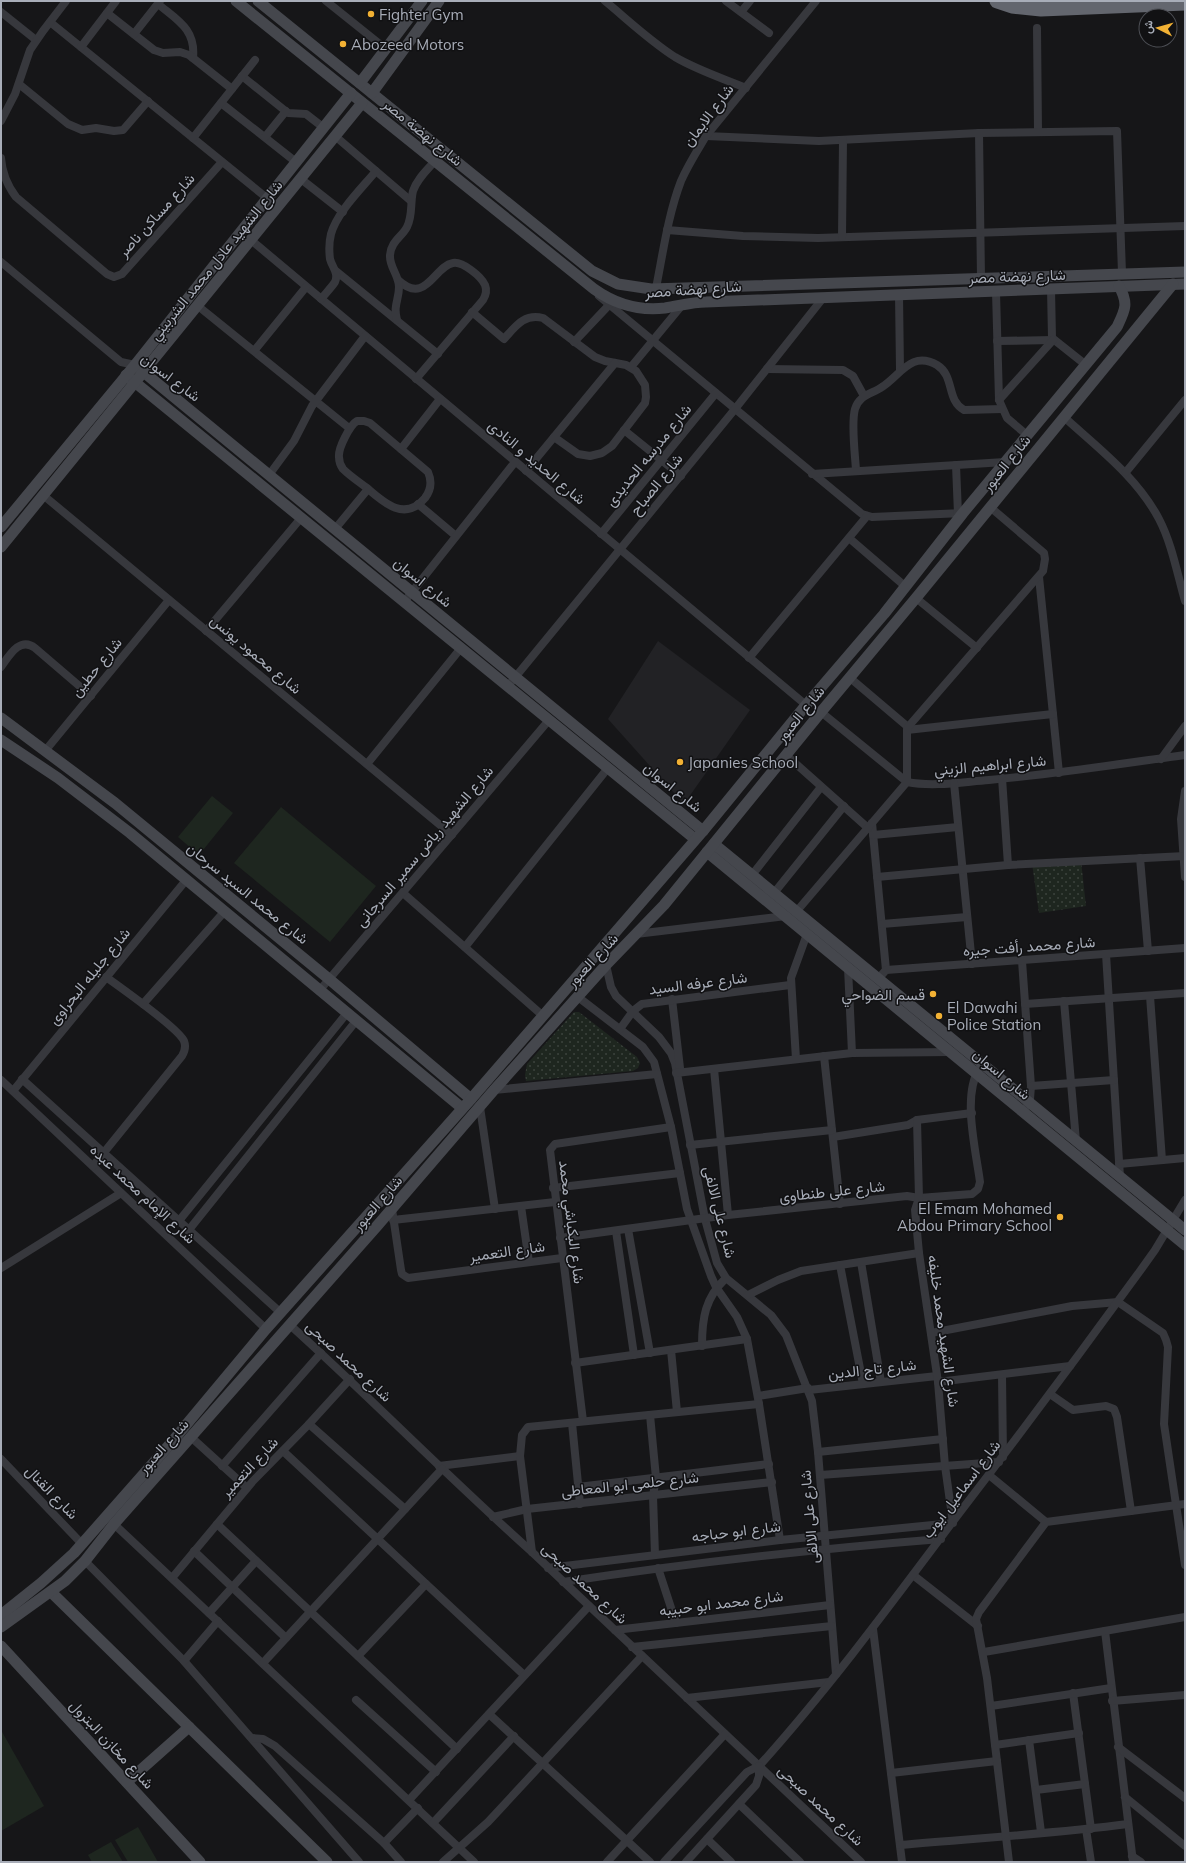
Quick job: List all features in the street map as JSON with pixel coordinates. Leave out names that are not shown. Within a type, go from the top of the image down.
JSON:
[{"type":"highway","points":[[997,1],[1056,5],[1185,3]]},
{"type":"street","points":[[1,121],[19,84],[26,61],[36,40],[66,1]]},
{"type":"street","points":[[81,47],[116,1]]},
{"type":"street","name":"شارع نهضة مصر","points":[[236,1],[594,290],[614,301],[637,307],[655,309],[706,302],[1185,284]]},
{"type":"street","name":"شارع نهضة مصر","points":[[258,1],[592,271],[605,278],[633,287],[656,288],[1185,272]]},
{"type":"street","points":[[326,1],[386,49]]},
{"type":"street","points":[[360,83],[422,1]]},
{"type":"street","points":[[372,93],[439,1]]},
{"type":"street","points":[[605,1],[658,45],[675,57],[693,67],[746,88]]},
{"type":"street","points":[[726,1],[769,33]]},
{"type":"street","points":[[741,12],[750,1]]},
{"type":"street","name":"شارع الايمان","points":[[656,288],[673,205],[681,181],[706,136],[816,1]]},
{"type":"street","points":[[134,34],[159,2],[187,28],[193,45],[194,58]]},
{"type":"street","points":[[107,13],[160,53],[180,52],[194,58],[232,89]]},
{"type":"street","points":[[3,16],[36,40]]},
{"type":"street","points":[[50,22],[278,207]]},
{"type":"street","points":[[1037,28],[1038,131]]},
{"type":"street","points":[[193,138],[255,60]]},
{"type":"street","points":[[242,76],[286,111],[292,114],[306,114],[324,128]]},
{"type":"street","points":[[19,84],[68,124],[82,130],[96,128],[114,131],[123,130],[148,102]]},
{"type":"street","name":"شارع الشهيد عادل محمد الشربيني","points":[[1,527],[135,365],[351,93]]},
{"type":"street","points":[[221,102],[296,162]]},
{"type":"street","name":"شارع الشهيد عادل محمد الشربيني","points":[[1,547],[136,383],[362,103]]},
{"type":"street","points":[[265,137],[286,111]]},
{"type":"street","points":[[706,136],[819,141],[1038,131],[1117,131],[1122,274]]},
{"type":"street","points":[[979,133],[981,278]]},
{"type":"street","points":[[335,136],[411,201]]},
{"type":"street","points":[[842,237],[843,140]]},
{"type":"street","name":"شارع مساكن ناصر","points":[[1,158],[5,179],[16,197],[107,274],[114,277],[122,274],[222,162]]},
{"type":"street","points":[[397,320],[394,307],[399,290],[398,280],[391,265],[391,250],[395,240],[406,229],[409,222],[411,201],[418,181],[435,161]]},
{"type":"street","points":[[376,171],[343,212],[333,227],[330,240],[331,259],[336,271],[438,354]]},
{"type":"street","points":[[301,179],[343,212]]},
{"type":"street","points":[[514,226],[519,221],[520,214]]},
{"type":"street","points":[[667,230],[761,237],[842,237],[1185,226]]},
{"type":"street","points":[[534,241],[532,235],[534,231],[539,229]]},
{"type":"street","name":"شارع الحديد و النادى","points":[[251,240],[806,705]]},
{"type":"street","name":"شارع اسوان","points":[[1,262],[121,362],[135,365],[144,372],[411,591],[515,677],[699,835]]},
{"type":"street","points":[[398,280],[412,288],[423,286],[432,280],[446,265],[455,262],[460,263],[480,279],[486,287],[484,297],[416,379]]},
{"type":"street","points":[[321,299],[334,283],[336,271]]},
{"type":"street","name":"شارع العبور","points":[[1,1627],[51,1592],[85,1561],[114,1524],[192,1438],[359,1246],[377,1226],[392,1214],[494,1090],[606,965],[664,904],[820,712],[916,598],[1078,398],[1173,284]]},
{"type":"street","name":"شارع العبور","points":[[1,1615],[56,1571],[82,1544],[192,1418],[266,1329],[471,1099],[621,923],[699,835],[906,587],[960,513],[1005,462],[1117,327],[1125,310],[1125,299],[1119,286]]},
{"type":"street","points":[[254,351],[306,287]]},
{"type":"street","points":[[1051,289],[1051,334],[1053,340],[1086,365]]},
{"type":"street","points":[[594,290],[609,305],[860,513],[867,516],[960,513],[956,465]]},
{"type":"street","points":[[996,292],[999,400],[1007,418],[1027,435]]},
{"type":"street","points":[[899,295],[900,370]]},
{"type":"street","name":"شارع الصباح","points":[[508,686],[681,476],[824,298]]},
{"type":"street","points":[[631,367],[683,304]]},
{"type":"street","points":[[574,342],[609,305]]},
{"type":"street","points":[[198,306],[349,428]]},
{"type":"street","points":[[472,312],[504,339],[522,320],[534,316],[547,320],[595,357],[631,367],[643,380],[646,397],[645,403],[607,450],[590,456],[573,452],[554,437]]},
{"type":"street","points":[[269,475],[291,445],[305,416],[365,336]]},
{"type":"street","points":[[997,341],[1053,340]]},
{"type":"street","points":[[999,400],[1053,340]]},
{"type":"street","points":[[856,470],[854,414],[857,404],[864,396],[887,384],[900,370],[911,363],[918,361],[931,362],[942,369],[949,380],[954,401],[960,408],[969,410],[1002,409]]},
{"type":"street","name":"شارع اسوان","points":[[121,362],[126,375],[608,768],[699,835]]},
{"type":"street","points":[[526,471],[615,363]]},
{"type":"street","points":[[767,369],[843,370],[853,376],[864,396]]},
{"type":"street","points":[[1066,389],[1078,398]]},
{"type":"street","name":"شارع مدرسه الحديدى","points":[[601,534],[716,394]]},
{"type":"street","points":[[401,449],[440,399]]},
{"type":"street","points":[[1126,472],[1185,400]]},
{"type":"street","points":[[1064,416],[1126,472],[1146,498],[1159,520],[1167,538],[1185,600]]},
{"type":"street","points":[[357,421],[368,422],[401,449],[428,472],[431,477],[429,493],[418,504],[403,510],[392,508],[343,468],[339,461],[339,452],[349,428],[357,421]]},
{"type":"street","points":[[624,430],[681,476]]},
{"type":"street","points":[[404,602],[411,591],[515,462]]},
{"type":"street","points":[[812,474],[856,470],[1005,462]]},
{"type":"street","points":[[335,529],[368,489]]},
{"type":"street","name":"شارع محمود يونس","points":[[43,495],[452,835]]},
{"type":"street","points":[[418,504],[456,536]]},
{"type":"street","points":[[796,912],[871,828],[907,782],[907,728],[1039,577],[1045,565],[1044,553],[990,507]]},
{"type":"street","points":[[749,658],[867,516]]},
{"type":"street","points":[[206,630],[301,518]]},
{"type":"street","points":[[849,538],[906,587]]},
{"type":"street","points":[[1039,577],[1059,773]]},
{"type":"street","points":[[916,598],[977,648]]},
{"type":"street","name":"شارع حطين","points":[[45,751],[169,600]]},
{"type":"street","points":[[1,667],[16,648],[28,644],[35,648],[90,696]]},
{"type":"street","points":[[366,764],[461,648]]},
{"type":"street","points":[[849,677],[907,728],[1053,714]]},
{"type":"street","points":[[828,680],[839,690]]},
{"type":"street","points":[[820,712],[907,782]]},
{"type":"street","name":"شارع محمد السيد سرحان","points":[[1,718],[115,803],[329,979],[471,1099]]},
{"type":"street","name":"شارع الشهيد رياض سمير السرجانى","points":[[319,991],[549,720]]},
{"type":"street","points":[[1161,759],[1185,726]]},
{"type":"street","name":"شارع محمد السيد سرحان","points":[[2,742],[58,778],[100,809],[187,879],[224,912],[462,1108]]},
{"type":"street","points":[[786,755],[821,787],[871,828],[958,827]]},
{"type":"street","name":"شارع ابراهيم الزيني","points":[[907,782],[916,784],[954,783],[1059,773],[1185,755]]},
{"type":"street","points":[[465,946],[608,768]]},
{"type":"street","points":[[1002,778],[1008,865]]},
{"type":"street","points":[[954,783],[972,964]]},
{"type":"street","points":[[752,875],[821,787]]},
{"type":"street","points":[[1185,791],[1183,805],[1185,877]]},
{"type":"street","points":[[774,893],[844,806]]},
{"type":"street","points":[[871,828],[886,970],[878,979]]},
{"type":"street","name":"شارع اسوان","points":[[710,848],[752,875],[878,979],[979,1069],[1026,1107],[1185,1244]]},
{"type":"street","name":"شارع اسوان","points":[[710,848],[786,916],[848,968],[952,1052],[979,1069]]},
{"type":"street","points":[[877,877],[962,868],[1184,856]]},
{"type":"street","points":[[1140,858],[1148,951]]},
{"type":"street","name":"شارع جليله البحراوى","points":[[13,1091],[187,879]]},
{"type":"street","points":[[650,891],[656,904],[664,904]]},
{"type":"street","points":[[403,892],[542,1015]]},
{"type":"street","points":[[143,1004],[224,912]]},
{"type":"street","points":[[621,923],[634,926],[635,936],[786,916]]},
{"type":"street","points":[[882,924],[967,917]]},
{"type":"street","points":[[796,1060],[790,985],[793,969],[807,934]]},
{"type":"street","name":"شارع محمد رأفت جيره","points":[[886,970],[1185,948]]},
{"type":"street","points":[[1106,954],[1120,1177]]},
{"type":"street","points":[[1022,961],[1031,1086],[1026,1107]]},
{"type":"street","name":"شارع على الالفى","points":[[606,965],[611,987],[616,996],[666,1044],[671,1053],[678,1073],[705,1219],[717,1263],[726,1278],[771,1315],[786,1335],[808,1389],[818,1452],[836,1674]]},
{"type":"street","points":[[848,968],[852,1053]]},
{"type":"street","points":[[93,1166],[164,1080],[184,1052],[184,1041],[181,1037],[143,1004],[106,977]]},
{"type":"street","name":"شارع عرفه السيد","points":[[620,1029],[633,1011],[642,1004],[790,985]]},
{"type":"street","points":[[1025,1004],[1185,993]]},
{"type":"street","points":[[1150,996],[1162,1160]]},
{"type":"street","name":"شارع على الالفى","points":[[578,997],[643,1047],[654,1062],[687,1209],[716,1287],[734,1312],[747,1339],[759,1400],[780,1540]]},
{"type":"street","points":[[672,999],[678,1073],[852,1053],[952,1052]]},
{"type":"street","points":[[1064,1001],[1076,1141]]},
{"type":"street","points":[[178,1222],[347,1013]]},
{"type":"street","points":[[188,1231],[356,1021]]},
{"type":"street","points":[[824,1056],[840,1204]]},
{"type":"street","points":[[714,1069],[728,1215]]},
{"type":"street","name":"شارع على طنطاوى","points":[[560,1238],[728,1215],[907,1196],[919,1198],[968,1195],[978,1189],[980,1182],[972,1113],[972,1086],[979,1069]]},
{"type":"street","points":[[494,1090],[657,1074]]},
{"type":"street","name":"شارع الإمام محمد عبده","points":[[1,1080],[266,1329]]},
{"type":"street","name":"شارع الإمام محمد عبده","points":[[22,1080],[188,1231],[281,1313]]},
{"type":"street","points":[[1031,1086],[1114,1080]]},
{"type":"street","points":[[480,1107],[495,1209]]},
{"type":"street","name":"شارع اسوان","points":[[1026,1107],[1076,1141],[1185,1230]]},
{"type":"street","points":[[690,1144],[832,1134],[908,1126],[917,1120],[972,1113]]},
{"type":"street","name":"شارع الشهيد محمد خليفه","points":[[917,1120],[919,1198],[915,1210],[919,1253],[938,1379],[945,1466],[953,1523]]},
{"type":"street","name":"شارع البكباشي محمد","points":[[583,1422],[549,1156],[551,1146],[555,1144],[670,1128]]},
{"type":"street","points":[[1119,1164],[1185,1158]]},
{"type":"street","points":[[553,1188],[680,1173]]},
{"type":"street","points":[[1,1268],[121,1193]]},
{"type":"street","name":"شارع اسماعيل ايوب","points":[[759,1766],[873,1629],[941,1539],[1118,1302],[1167,1230],[1185,1200]]},
{"type":"street","points":[[392,1214],[495,1209],[556,1202]]},
{"type":"street","points":[[521,1206],[529,1262]]},
{"type":"street","name":"شارع التعمير","points":[[392,1214],[401,1270],[405,1277],[412,1278],[562,1258]]},
{"type":"street","points":[[367,1215],[370,1222],[377,1226]]},
{"type":"street","points":[[628,1229],[650,1353]]},
{"type":"street","points":[[616,1231],[634,1355]]},
{"type":"street","points":[[346,1238],[356,1240],[359,1246]]},
{"type":"street","points":[[748,1296],[790,1275],[814,1268],[919,1253]]},
{"type":"street","points":[[861,1262],[881,1382]]},
{"type":"street","points":[[840,1264],[863,1384]]},
{"type":"street","points":[[702,1346],[704,1315],[716,1287],[726,1278]]},
{"type":"street","points":[[931,1333],[1072,1306],[1118,1302],[1163,1333],[1168,1347],[1164,1424],[1185,1565]]},
{"type":"street","name":"شارع محمد صبحى","points":[[290,1325],[350,1379],[440,1468],[590,1606],[858,1861]]},
{"type":"street","points":[[575,1363],[747,1339]]},
{"type":"street","points":[[671,1350],[677,1412]]},
{"type":"street","points":[[222,1466],[321,1353]]},
{"type":"street","name":"شارع تاج الدين","points":[[532,1552],[520,1456],[522,1435],[528,1427],[677,1412],[759,1400],[808,1389],[881,1382],[1002,1374],[1070,1366]]},
{"type":"street","points":[[820,1476],[945,1466],[1001,1459],[1002,1374]]},
{"type":"street","name":"شارع التعمير","points":[[172,1578],[247,1488],[283,1452],[350,1379]]},
{"type":"street","points":[[1050,1394],[1073,1410],[1106,1406],[1114,1409],[1117,1417],[1131,1511]]},
{"type":"street","points":[[650,1415],[656,1478],[653,1496],[655,1555]]},
{"type":"street","points":[[192,1418],[194,1425],[201,1426]]},
{"type":"street","points":[[572,1423],[580,1504]]},
{"type":"street","points":[[309,1424],[405,1509]]},
{"type":"street","points":[[192,1438],[247,1488]]},
{"type":"street","points":[[818,1452],[943,1439]]},
{"type":"street","points":[[170,1443],[178,1446],[180,1451]]},
{"type":"street","points":[[283,1452],[524,1675]]},
{"type":"street","points":[[263,1663],[378,1540],[440,1468],[520,1456]]},
{"type":"street","name":"شارع القنال","points":[[1,1459],[82,1544]]},
{"type":"street","name":"شارع حلمى ابو المعاطى","points":[[578,1487],[769,1464]]},
{"type":"street","points":[[989,1475],[1046,1522]]},
{"type":"street","name":"شارع حلمى ابو المعاطى","points":[[493,1517],[527,1509],[772,1482]]},
{"type":"street","points":[[1009,1862],[984,1652],[976,1618],[981,1608],[1046,1522],[1185,1504]]},
{"type":"street","name":"شارع ابو حباجه","points":[[548,1568],[825,1535],[953,1523]]},
{"type":"street","points":[[114,1524],[474,1862]]},
{"type":"street","points":[[217,1524],[457,1749]]},
{"type":"street","name":"شارع ابو حباجه","points":[[563,1582],[658,1568],[826,1548],[941,1539]]},
{"type":"street","points":[[194,1551],[286,1638]]},
{"type":"street","points":[[85,1561],[184,1661],[359,1862]]},
{"type":"street","points":[[209,1613],[256,1561]]},
{"type":"street","points":[[658,1568],[676,1623]]},
{"type":"street","points":[[913,1576],[978,1626]]},
{"type":"street","points":[[358,1656],[426,1584]]},
{"type":"street","points":[[51,1592],[327,1862]]},
{"type":"street","name":"شارع محمد ابو حبيبه","points":[[615,1630],[830,1605]]},
{"type":"street","points":[[409,1800],[590,1606]]},
{"type":"street","points":[[984,1652],[1185,1617]]},
{"type":"street","points":[[184,1661],[218,1622]]},
{"type":"street","points":[[632,1646],[832,1626]]},
{"type":"street","points":[[873,1629],[902,1862]]},
{"type":"street","points":[[1105,1631],[1112,1701],[1132,1859],[1141,1862]]},
{"type":"street","name":"شارع مخازن البترول","points":[[1,1646],[200,1862]]},
{"type":"street","points":[[443,1862],[488,1822],[642,1656]]},
{"type":"street","points":[[687,1698],[829,1682]]},
{"type":"street","points":[[990,1706],[1111,1688]]},
{"type":"street","points":[[1073,1693],[1085,1784],[1091,1862]]},
{"type":"street","points":[[1112,1701],[1185,1695]]},
{"type":"street","points":[[356,1700],[436,1772]]},
{"type":"street","points":[[490,1714],[650,1862]]},
{"type":"street","points":[[127,1782],[189,1726]]},
{"type":"street","points":[[995,1745],[1079,1733]]},
{"type":"street","points":[[607,1862],[725,1734]]},
{"type":"street","points":[[433,1823],[514,1736]]},
{"type":"street","points":[[252,1738],[263,1739],[275,1746],[384,1843],[401,1862]]},
{"type":"street","points":[[1029,1740],[1041,1832]]},
{"type":"street","points":[[1118,1747],[1185,1798]]},
{"type":"street","points":[[891,1773],[997,1761]]},
{"type":"street","points":[[664,1862],[747,1772],[759,1766],[759,1776],[756,1785],[686,1862]]},
{"type":"street","points":[[1036,1790],[1085,1784]]},
{"type":"street","points":[[1125,1797],[1185,1846]]},
{"type":"street","points":[[739,1804],[800,1862]]},
{"type":"street","points":[[384,1843],[418,1808]]},
{"type":"street","points":[[900,1845],[1089,1829],[1128,1824]]},
{"type":"street","points":[[707,1839],[731,1862]]},
{"type":"shaded area","name":"Japanies School","points":[[658,641],[750,710],[684,804],[608,719]]},
{"type":"shaded area","points":[[212,796],[233,813],[199,855],[178,837]]},
{"type":"shaded area","points":[[281,807],[376,886],[330,942],[234,863]]},
{"type":"shaded area","points":[[1081,861],[1086,906],[1039,913],[1032,863]]},
{"type":"shaded area","points":[[574,1012],[579,1012],[637,1057],[640,1063],[638,1068],[633,1071],[526,1081],[525,1075],[527,1064]]},
{"type":"shaded area","points":[[1,1730],[44,1806],[1,1831]]},
{"type":"shaded area","points":[[138,1827],[158,1862],[128,1862],[115,1840]]},
{"type":"shaded area","points":[[111,1842],[123,1862],[92,1862],[88,1855]]},
{"type":"place","name":"Fighter Gym","points":[[371,14]]},
{"type":"place","name":"Abozeed Motors","points":[[343,44]]},
{"type":"place","name":"Japanies School","points":[[680,762]]},
{"type":"place","name":"قسم الضواحي","points":[[933,994]]},
{"type":"place","name":"El Dawahi Police Station","points":[[939,1016]]},
{"type":"place","name":"El Emam Mohamed Abdou Primary School","points":[[1060,1217]]}]
